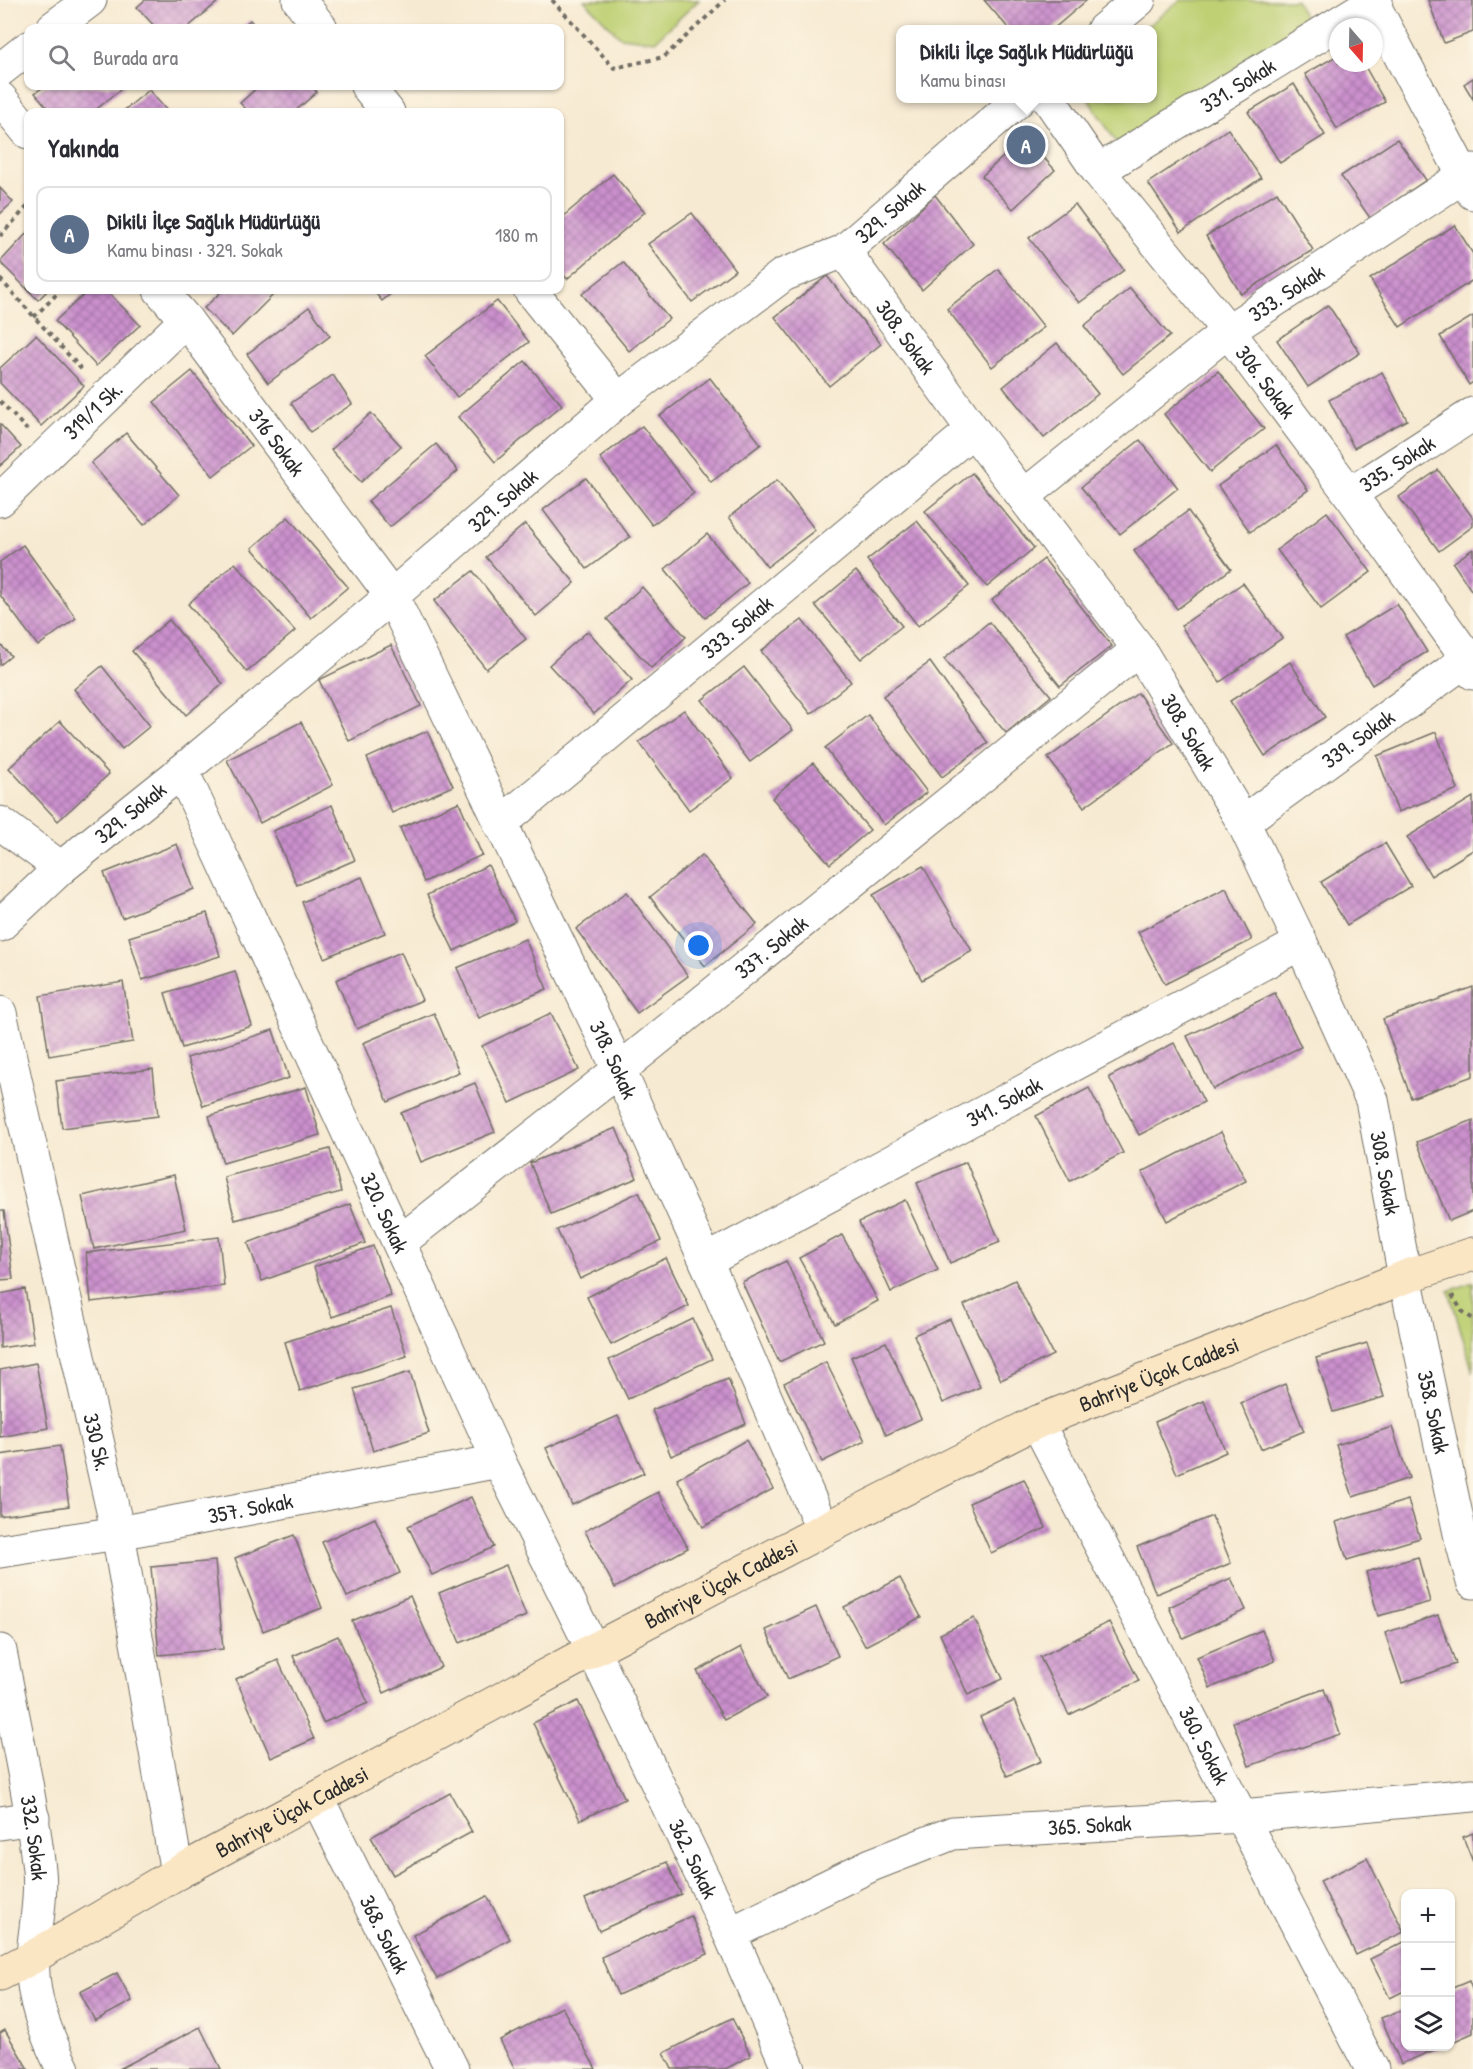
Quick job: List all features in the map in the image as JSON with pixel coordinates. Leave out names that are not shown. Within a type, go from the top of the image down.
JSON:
[{"type":"street","points":[[58,24],[90,0]]},
{"type":"street","points":[[298,0],[318,24]]},
{"type":"street","points":[[1110,25],[1139,0]]},
{"type":"street","points":[[1373,1],[1470,179]]},
{"type":"street","name":"331. Sokak","points":[[1098,171],[1373,1]]},
{"type":"street","points":[[0,70],[24,51]]},
{"type":"street","points":[[370,90],[385,108]]},
{"type":"street","points":[[0,98],[24,127]]},
{"type":"street","name":"329. Sokak","points":[[0,926],[61,868],[182,771],[392,596],[618,400],[783,275],[844,251],[1016,103]]},
{"type":"street","name":"306. Sokak","points":[[1051,103],[1098,171],[1228,331],[1350,494],[1471,662]]},
{"type":"street","name":"333. Sokak","points":[[1024,496],[1228,331],[1470,179]]},
{"type":"street","name":"308. Sokak","points":[[844,251],[973,430],[1139,649],[1244,822],[1372,1100],[1405,1277]]},
{"type":"street","name":"316 Sokak","points":[[163,294],[186,320],[392,596]]},
{"type":"street","points":[[533,294],[618,400]]},
{"type":"street","name":"319/1 Sk.","points":[[0,500],[186,320]]},
{"type":"street","name":"335. Sokak","points":[[1350,494],[1473,414]]},
{"type":"street","name":"333. Sokak","points":[[500,824],[973,430]]},
{"type":"street","name":"318. Sokak","points":[[392,596],[619,1070],[706,1261],[823,1530]]},
{"type":"street","name":"337. Sokak","points":[[400,1242],[619,1070],[1139,649]]},
{"type":"street","name":"339. Sokak","points":[[1244,822],[1471,662]]},
{"type":"street","name":"320. Sokak","points":[[182,771],[499,1461],[593,1650]]},
{"type":"street","points":[[0,823],[61,868]]},
{"type":"street","name":"341. Sokak","points":[[706,1261],[1301,943]]},
{"type":"street","name":"330 Sk.","points":[[0,1013],[118,1533],[177,1873]]},
{"type":"street","name":"Bahriye Üçok Caddesi","points":[[0,1974],[177,1873],[593,1650],[1037,1422],[1405,1277],[1473,1254]]},
{"type":"street","name":"358. Sokak","points":[[1405,1277],[1467,1535],[1473,1582]]},
{"type":"street","name":"360. Sokak","points":[[1037,1422],[1372,2069]]},
{"type":"street","name":"357. Sokak","points":[[0,1551],[118,1533],[499,1461]]},
{"type":"street","name":"362. Sokak","points":[[593,1650],[730,1934],[789,2069]]},
{"type":"street","name":"332. Sokak","points":[[0,1651],[33,1818],[39,1874],[39,1904],[33,1957],[34,1986],[49,2040],[63,2069]]},
{"type":"street","name":"365. Sokak","points":[[730,1934],[871,1864],[953,1833],[1241,1816],[1473,1795]]},
{"type":"street","name":"368. Sokak","points":[[317,1798],[452,2069]]},
{"type":"street","points":[[0,1823],[33,1818]]},
{"type":"path","points":[[552,0],[614,68],[664,57],[725,0]]},
{"type":"path","points":[[0,236],[24,210]]},
{"type":"path","points":[[0,279],[106,397]]},
{"type":"path","points":[[34,317],[57,294]]},
{"type":"green space","points":[[584,0],[699,0],[655,41],[620,37]]},
{"type":"green space","points":[[1180,0],[1296,0],[1313,33],[1121,149],[1091,103],[1157,103],[1157,25],[1149,25]]},
{"type":"green space","points":[[1473,1282],[1473,1372],[1449,1291]]},
{"type":"building","points":[[145,0],[220,0],[192,24],[152,24],[137,7]]},
{"type":"building","points":[[984,0],[1087,0],[1058,25],[1006,25]]},
{"type":"building","points":[[1428,0],[1473,0],[1473,32],[1444,43]]},
{"type":"building","points":[[1329,60],[1329,72],[1368,72],[1385,102],[1337,129],[1305,74]]},
{"type":"building","points":[[1473,78],[1473,99],[1464,84]]},
{"type":"building","points":[[1294,84],[1325,135],[1280,163],[1248,112]]},
{"type":"building","points":[[39,90],[120,90],[98,108],[48,108],[35,93]]},
{"type":"building","points":[[149,90],[165,108],[127,108]]},
{"type":"building","points":[[255,90],[315,90],[317,92],[299,108],[245,108],[240,103]]},
{"type":"building","points":[[1228,129],[1261,178],[1181,232],[1148,183]]},
{"type":"building","points":[[1025,137],[1055,170],[1013,209],[982,176]]},
{"type":"building","points":[[1397,139],[1426,180],[1370,218],[1341,176]]},
{"type":"building","points":[[613,174],[645,212],[567,279],[564,275],[564,216]]},
{"type":"building","points":[[0,188],[13,202],[0,214]]},
{"type":"building","points":[[1277,192],[1313,250],[1241,294],[1206,236]]},
{"type":"building","points":[[935,195],[973,244],[922,290],[884,244]]},
{"type":"building","points":[[1075,204],[1124,270],[1079,303],[1029,238]]},
{"type":"building","points":[[692,213],[735,270],[692,302],[648,244]]},
{"type":"building","points":[[1455,225],[1473,254],[1473,280],[1400,327],[1370,279]]},
{"type":"building","points":[[24,236],[24,286],[0,262]]},
{"type":"building","points":[[623,262],[669,319],[629,351],[582,294]]},
{"type":"building","points":[[998,269],[1044,327],[992,367],[947,309]]},
{"type":"building","points":[[827,276],[881,344],[829,386],[775,317]]},
{"type":"building","points":[[1130,288],[1170,336],[1123,374],[1084,326]]},
{"type":"building","points":[[32,294],[44,294],[38,300]]},
{"type":"building","points":[[85,294],[110,294],[140,325],[96,366],[55,321]]},
{"type":"building","points":[[219,294],[274,294],[232,336],[204,308]]},
{"type":"building","points":[[376,294],[390,294],[382,301]]},
{"type":"building","points":[[497,301],[529,342],[457,397],[425,356]]},
{"type":"building","points":[[1328,305],[1360,353],[1308,387],[1277,340]]},
{"type":"building","points":[[309,307],[330,336],[268,383],[247,354]]},
{"type":"building","points":[[1473,316],[1473,382],[1469,385],[1440,336]]},
{"type":"building","points":[[36,335],[84,386],[41,426],[0,383],[0,368]]},
{"type":"building","points":[[1057,343],[1098,394],[1044,438],[1003,387]]},
{"type":"building","points":[[525,361],[562,405],[495,462],[458,417]]},
{"type":"building","points":[[192,371],[251,446],[213,476],[154,402]]},
{"type":"building","points":[[1218,371],[1264,429],[1210,472],[1164,414]]},
{"type":"building","points":[[1382,372],[1407,420],[1354,448],[1329,400]]},
{"type":"building","points":[[333,375],[352,404],[310,432],[291,403]]},
{"type":"building","points":[[710,378],[761,444],[711,482],[660,416]]},
{"type":"building","points":[[371,413],[401,446],[361,482],[331,450]]},
{"type":"building","points":[[0,424],[21,447],[0,466]]},
{"type":"building","points":[[642,426],[694,493],[652,525],[600,458]]},
{"type":"building","points":[[126,433],[179,495],[144,525],[91,463]]},
{"type":"building","points":[[1140,440],[1178,488],[1120,534],[1081,487]]},
{"type":"building","points":[[436,444],[458,471],[390,527],[368,501]]},
{"type":"building","points":[[1276,445],[1308,490],[1250,532],[1218,486]]},
{"type":"building","points":[[1438,470],[1473,518],[1473,526],[1439,551],[1399,497]]},
{"type":"building","points":[[972,473],[1034,548],[987,587],[925,511]]},
{"type":"building","points":[[586,478],[630,537],[587,569],[543,510]]},
{"type":"building","points":[[777,480],[815,530],[767,567],[729,517]]},
{"type":"building","points":[[1188,511],[1231,569],[1177,609],[1134,551]]},
{"type":"building","points":[[1327,512],[1371,572],[1321,609],[1277,550]]},
{"type":"building","points":[[288,517],[348,587],[311,618],[252,548]]},
{"type":"building","points":[[917,521],[969,586],[918,626],[867,560]]},
{"type":"building","points":[[525,524],[575,583],[536,616],[486,557]]},
{"type":"building","points":[[707,534],[748,583],[705,618],[665,569]]},
{"type":"building","points":[[23,545],[76,618],[38,646],[0,595],[0,562]]},
{"type":"building","points":[[1473,549],[1473,593],[1453,563]]},
{"type":"building","points":[[1044,559],[1112,646],[1060,686],[992,600]]},
{"type":"building","points":[[235,563],[295,631],[247,672],[188,604]]},
{"type":"building","points":[[473,571],[526,639],[486,669],[434,601]]},
{"type":"building","points":[[856,571],[902,626],[861,659],[815,605]]},
{"type":"building","points":[[1243,583],[1282,638],[1220,682],[1181,626]]},
{"type":"building","points":[[642,587],[686,637],[651,668],[607,619]]},
{"type":"building","points":[[1397,604],[1427,652],[1372,685],[1343,637]]},
{"type":"building","points":[[169,620],[223,684],[186,715],[132,651]]},
{"type":"building","points":[[802,620],[851,682],[811,714],[761,651]]},
{"type":"building","points":[[989,622],[1051,696],[1006,733],[944,659]]},
{"type":"building","points":[[588,631],[632,680],[594,714],[549,665]]},
{"type":"building","points":[[0,644],[11,656],[0,665]]},
{"type":"building","points":[[391,645],[421,706],[349,741],[319,680]]},
{"type":"building","points":[[930,662],[988,743],[942,777],[883,696]]},
{"type":"building","points":[[1290,662],[1325,717],[1265,756],[1230,701]]},
{"type":"building","points":[[102,666],[150,726],[122,749],[74,689]]},
{"type":"building","points":[[744,667],[793,730],[750,762],[702,700]]},
{"type":"building","points":[[1138,693],[1173,743],[1084,807],[1048,758]]},
{"type":"building","points":[[684,710],[733,778],[689,810],[639,742]]},
{"type":"building","points":[[868,715],[927,792],[884,825],[825,748]]},
{"type":"building","points":[[60,721],[109,774],[58,821],[9,768]]},
{"type":"building","points":[[301,722],[333,785],[260,823],[227,760]]},
{"type":"building","points":[[427,731],[453,786],[392,813],[367,758]]},
{"type":"building","points":[[1436,732],[1458,789],[1398,812],[1377,756]]},
{"type":"building","points":[[813,763],[870,830],[830,864],[772,798]]},
{"type":"building","points":[[1473,797],[1473,850],[1431,876],[1407,837]]},
{"type":"building","points":[[459,802],[482,855],[424,882],[400,828]]},
{"type":"building","points":[[332,805],[355,860],[297,885],[273,831]]},
{"type":"building","points":[[1385,843],[1411,886],[1347,925],[1321,882]]},
{"type":"building","points":[[177,844],[194,889],[122,918],[104,873]]},
{"type":"building","points":[[702,855],[757,924],[705,966],[650,897]]},
{"type":"building","points":[[488,865],[515,921],[454,951],[427,895]]},
{"type":"building","points":[[923,866],[972,951],[922,980],[873,895]]},
{"type":"building","points":[[362,877],[385,933],[324,958],[302,902]]},
{"type":"building","points":[[1226,888],[1252,940],[1165,984],[1138,932]]},
{"type":"building","points":[[627,892],[688,976],[637,1013],[576,929]]},
{"type":"building","points":[[207,913],[220,956],[142,980],[129,937]]},
{"type":"building","points":[[525,939],[547,989],[479,1018],[457,968]]},
{"type":"building","points":[[401,952],[422,1000],[357,1029],[336,980]]},
{"type":"building","points":[[235,971],[252,1026],[182,1048],[165,993]]},
{"type":"building","points":[[123,982],[133,1042],[49,1056],[40,996]]},
{"type":"building","points":[[1473,987],[1473,1076],[1411,1098],[1383,1019]]},
{"type":"building","points":[[1275,993],[1301,1047],[1213,1089],[1187,1036]]},
{"type":"building","points":[[434,1013],[459,1072],[388,1102],[363,1043]]},
{"type":"building","points":[[551,1013],[579,1070],[510,1103],[482,1046]]},
{"type":"building","points":[[273,1030],[289,1078],[203,1106],[187,1058]]},
{"type":"building","points":[[1174,1043],[1204,1102],[1139,1135],[1109,1077]]},
{"type":"building","points":[[153,1069],[158,1116],[62,1128],[56,1081]]},
{"type":"building","points":[[475,1083],[495,1132],[421,1162],[401,1113]]},
{"type":"building","points":[[306,1087],[320,1135],[223,1163],[209,1116]]},
{"type":"building","points":[[1089,1088],[1123,1153],[1070,1181],[1036,1116]]},
{"type":"building","points":[[1473,1120],[1473,1211],[1449,1221],[1417,1142]]},
{"type":"building","points":[[616,1128],[637,1178],[551,1214],[530,1163]]},
{"type":"building","points":[[1221,1132],[1246,1181],[1167,1221],[1142,1172]]},
{"type":"building","points":[[330,1149],[341,1192],[235,1220],[224,1177]]},
{"type":"building","points":[[966,1162],[1000,1242],[950,1263],[917,1183]]},
{"type":"building","points":[[174,1175],[186,1229],[94,1249],[82,1196]]},
{"type":"building","points":[[639,1192],[661,1241],[580,1279],[557,1230]]},
{"type":"building","points":[[905,1200],[938,1270],[891,1292],[859,1222]]},
{"type":"building","points":[[350,1204],[365,1243],[262,1281],[248,1243]]},
{"type":"building","points":[[0,1211],[4,1211],[13,1279],[0,1280]]},
{"type":"building","points":[[842,1235],[878,1301],[835,1324],[799,1258]]},
{"type":"building","points":[[219,1237],[224,1286],[91,1302],[86,1253]]},
{"type":"building","points":[[373,1246],[391,1296],[332,1317],[314,1267]]},
{"type":"building","points":[[666,1258],[689,1306],[611,1345],[587,1297]]},
{"type":"building","points":[[786,1261],[824,1341],[779,1362],[742,1282]]},
{"type":"building","points":[[1015,1280],[1053,1355],[1001,1380],[964,1305]]},
{"type":"building","points":[[25,1289],[34,1343],[0,1348],[0,1294]]},
{"type":"building","points":[[391,1308],[407,1356],[300,1391],[285,1342]]},
{"type":"building","points":[[693,1319],[712,1359],[628,1399],[609,1360]]},
{"type":"building","points":[[950,1319],[980,1387],[943,1403],[914,1335]]},
{"type":"building","points":[[886,1342],[921,1419],[886,1435],[851,1357]]},
{"type":"building","points":[[1367,1343],[1384,1397],[1333,1412],[1316,1358]]},
{"type":"building","points":[[826,1362],[865,1441],[822,1462],[784,1383]]},
{"type":"building","points":[[36,1363],[48,1428],[0,1437],[0,1370]]},
{"type":"building","points":[[410,1372],[429,1433],[373,1451],[354,1389]]},
{"type":"building","points":[[728,1379],[746,1424],[671,1456],[652,1410]]},
{"type":"building","points":[[1285,1384],[1304,1431],[1261,1449],[1241,1403]]},
{"type":"building","points":[[1204,1401],[1226,1452],[1177,1474],[1155,1422]]},
{"type":"building","points":[[618,1416],[644,1473],[572,1505],[546,1448]]},
{"type":"building","points":[[1392,1427],[1409,1478],[1353,1497],[1336,1445]]},
{"type":"building","points":[[746,1440],[773,1489],[703,1527],[677,1479]]},
{"type":"building","points":[[60,1446],[69,1506],[0,1516],[0,1455]]},
{"type":"building","points":[[1024,1479],[1046,1528],[991,1553],[969,1503]]},
{"type":"building","points":[[658,1492],[688,1548],[615,1588],[585,1531]]},
{"type":"building","points":[[471,1497],[494,1547],[432,1575],[408,1526]]},
{"type":"building","points":[[1408,1500],[1420,1538],[1347,1560],[1336,1522]]},
{"type":"building","points":[[1212,1516],[1231,1563],[1156,1594],[1137,1547]]},
{"type":"building","points":[[375,1518],[400,1573],[347,1597],[322,1542]]},
{"type":"building","points":[[294,1535],[322,1608],[263,1631],[235,1558]]},
{"type":"building","points":[[1418,1557],[1430,1602],[1378,1616],[1366,1572]]},
{"type":"building","points":[[215,1561],[223,1649],[159,1655],[151,1567]]},
{"type":"building","points":[[506,1565],[526,1616],[460,1643],[439,1593]]},
{"type":"building","points":[[900,1578],[921,1617],[865,1646],[844,1607]]},
{"type":"building","points":[[1231,1578],[1246,1610],[1183,1638],[1169,1607]]},
{"type":"building","points":[[410,1596],[441,1667],[384,1693],[352,1621]]},
{"type":"building","points":[[816,1607],[838,1656],[788,1679],[766,1630]]},
{"type":"building","points":[[1438,1615],[1456,1664],[1402,1683],[1385,1633]]},
{"type":"building","points":[[974,1618],[1003,1679],[968,1695],[940,1634]]},
{"type":"building","points":[[1109,1622],[1139,1681],[1069,1715],[1040,1657]]},
{"type":"building","points":[[1262,1630],[1275,1661],[1210,1688],[1197,1657]]},
{"type":"building","points":[[338,1636],[368,1703],[323,1723],[293,1656]]},
{"type":"building","points":[[741,1647],[767,1697],[724,1720],[697,1671]]},
{"type":"building","points":[[278,1660],[314,1739],[271,1758],[236,1679]]},
{"type":"building","points":[[1324,1689],[1340,1734],[1249,1766],[1233,1722]]},
{"type":"building","points":[[578,1701],[625,1799],[580,1820],[533,1723]]},
{"type":"building","points":[[1014,1701],[1041,1761],[1007,1776],[980,1717]]},
{"type":"building","points":[[450,1793],[472,1832],[393,1875],[371,1837]]},
{"type":"building","points":[[1473,1833],[1473,1862],[1463,1837]]},
{"type":"building","points":[[1367,1858],[1401,1926],[1401,1933],[1356,1955],[1320,1881]]},
{"type":"building","points":[[667,1862],[681,1894],[599,1931],[585,1899]]},
{"type":"building","points":[[487,1896],[510,1939],[437,1979],[413,1935]]},
{"type":"building","points":[[691,1916],[708,1954],[618,1995],[601,1957]]},
{"type":"building","points":[[1401,1944],[1401,1992],[1390,1998],[1370,1959]]},
{"type":"building","points":[[117,1973],[132,2001],[95,2021],[80,1992]]},
{"type":"building","points":[[1469,1981],[1473,1992],[1473,2033],[1455,2041],[1455,1997],[1455,1987]]},
{"type":"building","points":[[562,2007],[596,2069],[515,2069],[500,2040]]},
{"type":"building","points":[[1401,2010],[1401,2051],[1432,2051],[1401,2064],[1381,2018]]},
{"type":"building","points":[[732,2018],[751,2056],[725,2069],[672,2069],[664,2053]]},
{"type":"building","points":[[200,2027],[221,2069],[119,2069]]},
{"type":"building","points":[[5,2030],[28,2069],[0,2069],[0,2033]]},
{"type":"place","name":"Dikili İlçe Sağlık Müdürlüğü","points":[[1026,145]]}]
